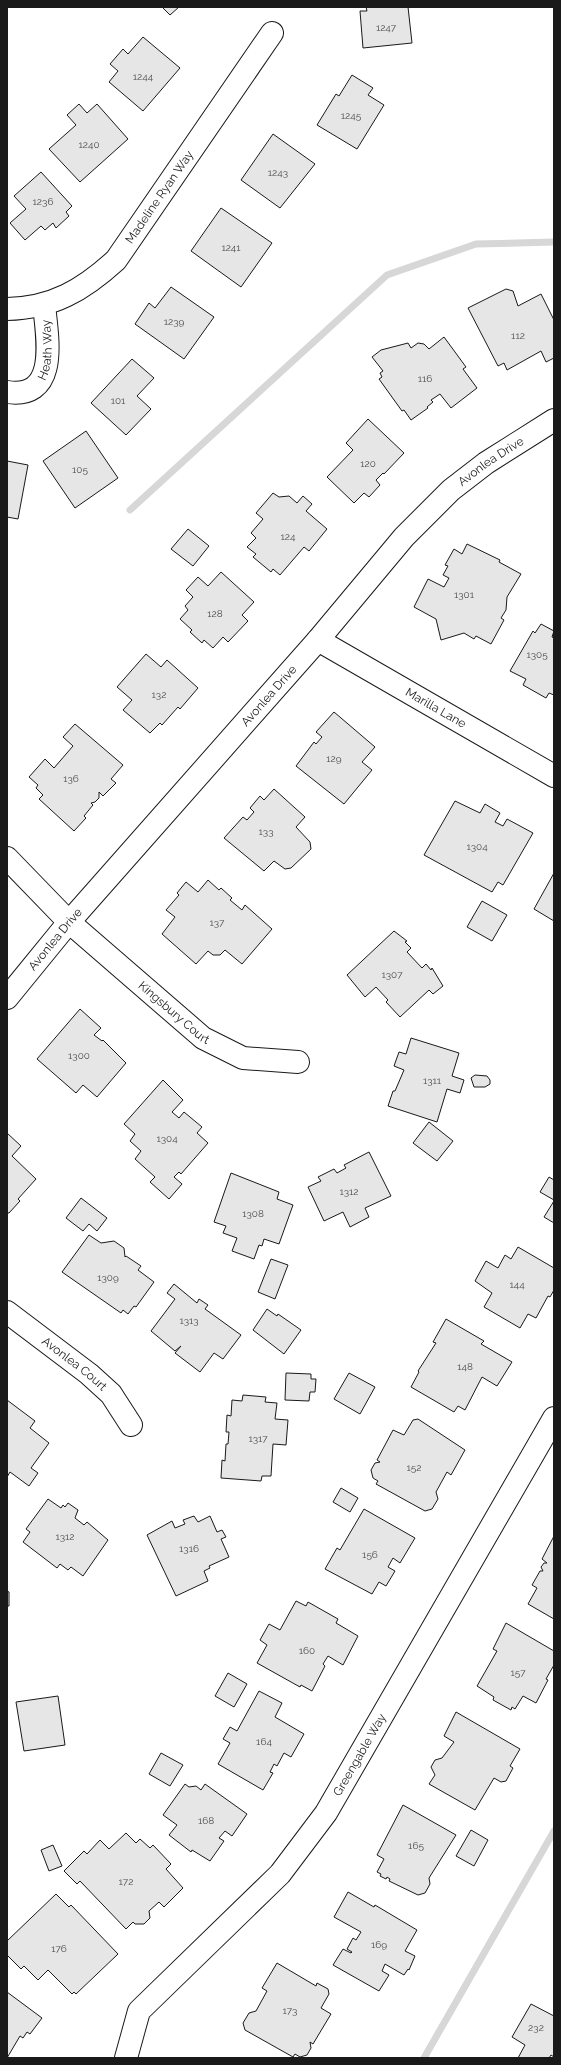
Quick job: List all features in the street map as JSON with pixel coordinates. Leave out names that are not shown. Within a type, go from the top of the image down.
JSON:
[{"type":"street","name":"Madeline Ryan Way","points":[[7,308],[23,308],[44,305],[70,294],[94,280],[116,260],[272,33]]},
{"type":"street","name":"Heath Way","points":[[7,392],[24,392],[32,388],[39,382],[47,367],[48,352],[44,305]]},
{"type":"street","name":"Avonlea Drive","points":[[7,998],[69,922],[318,640],[404,537],[451,490],[502,452],[554,420]]},
{"type":"street","name":"Marilla Lane","points":[[318,640],[554,776]]},
{"type":"street","name":"Kingsbury Court","points":[[7,858],[69,922],[202,1038],[243,1058],[298,1062]]},
{"type":"street","name":"Avonlea Court","points":[[7,1312],[89,1374],[111,1394],[131,1425]]},
{"type":"street","name":"Greengable Way","points":[[126,2058],[139,2011],[280,1874],[326,1813],[554,1418]]},
{"type":"building","points":[[162,7],[179,7],[170,15]]},
{"type":"building","points":[[366,7],[408,7],[412,43],[363,48],[360,11],[367,11]]},
{"type":"building","points":[[143,37],[180,68],[143,111],[109,82],[118,71],[110,64],[123,49],[128,54]]},
{"type":"building","points":[[352,75],[373,88],[368,95],[384,105],[357,149],[317,125],[336,94],[339,96]]},
{"type":"building","points":[[79,104],[87,113],[97,104],[128,139],[80,182],[49,149],[76,125],[67,115]]},
{"type":"building","points":[[273,134],[315,164],[280,208],[241,180]]},
{"type":"building","points":[[41,172],[72,206],[66,212],[69,216],[56,228],[53,223],[45,230],[41,226],[25,240],[10,223],[26,209],[14,196]]},
{"type":"building","points":[[221,208],[272,243],[241,287],[191,251]]},
{"type":"building","points":[[171,287],[214,317],[184,359],[135,324],[149,303],[155,308]]},
{"type":"building","points":[[506,289],[513,291],[518,306],[541,294],[554,320],[554,358],[546,362],[541,351],[507,370],[504,363],[498,366],[468,308]]},
{"type":"building","points":[[444,337],[466,367],[463,369],[477,388],[451,408],[440,394],[431,400],[433,402],[427,407],[428,408],[411,420],[404,410],[402,411],[379,379],[382,377],[380,373],[383,371],[372,357],[381,350],[408,343],[411,348],[418,343],[424,344],[429,349]]},
{"type":"building","points":[[132,359],[154,378],[137,396],[151,409],[126,435],[91,403]]},
{"type":"building","points":[[368,419],[404,453],[384,474],[383,473],[376,480],[380,485],[369,497],[364,493],[354,503],[327,477],[353,450],[346,443]]},
{"type":"building","points":[[86,431],[118,478],[75,508],[43,461]]},
{"type":"building","points":[[7,461],[28,465],[18,519],[7,517]]},
{"type":"building","points":[[273,493],[279,497],[289,496],[297,503],[303,496],[312,504],[306,511],[327,529],[309,551],[304,547],[280,575],[273,569],[271,572],[253,557],[256,554],[247,547],[256,538],[251,533],[263,519],[256,513]]},
{"type":"building","points":[[188,529],[209,546],[193,566],[171,549]]},
{"type":"building","points":[[467,544],[500,560],[499,562],[521,574],[507,597],[506,610],[501,618],[504,620],[491,644],[476,636],[474,639],[464,633],[441,640],[436,619],[414,607],[428,579],[444,587],[449,578],[443,575],[448,566],[445,565],[454,549],[462,554]]},
{"type":"building","points":[[221,572],[254,602],[242,615],[248,621],[228,642],[223,637],[213,648],[204,640],[202,643],[190,632],[192,630],[180,619],[188,610],[185,606],[193,597],[186,590],[198,577],[208,586]]},
{"type":"building","points":[[541,624],[554,631],[552,637],[554,638],[554,695],[549,693],[546,698],[523,685],[526,679],[510,671],[533,631],[535,633]]},
{"type":"building","points":[[146,654],[161,667],[167,660],[198,688],[180,709],[178,707],[162,725],[160,723],[150,733],[123,710],[132,700],[117,687]]},
{"type":"building","points":[[334,712],[375,747],[362,762],[372,770],[344,804],[296,766],[314,742],[316,744],[322,737],[316,732]]},
{"type":"building","points":[[75,724],[123,765],[111,779],[116,783],[103,796],[99,792],[99,798],[95,802],[91,803],[93,805],[84,816],[86,818],[74,831],[39,799],[43,795],[36,788],[38,785],[29,777],[45,759],[54,768],[73,746],[63,737]]},
{"type":"building","points":[[274,789],[305,817],[296,827],[310,842],[311,849],[291,868],[285,869],[274,861],[264,871],[224,838],[243,817],[247,820],[254,812],[250,808],[260,796],[264,800]]},
{"type":"building","points":[[455,801],[480,813],[485,804],[500,813],[495,822],[503,826],[507,819],[533,833],[503,885],[498,882],[492,892],[424,855]]},
{"type":"building","points":[[554,873],[554,921],[534,909]]},
{"type":"building","points":[[208,880],[219,890],[221,888],[232,898],[230,900],[242,910],[245,905],[272,929],[242,964],[225,950],[220,955],[213,955],[208,951],[196,964],[162,934],[175,917],[166,910],[179,895],[177,893],[186,882],[198,892]]},
{"type":"building","points":[[482,901],[507,915],[492,941],[467,927]]},
{"type":"building","points":[[394,931],[407,941],[405,942],[411,948],[407,952],[422,968],[426,964],[431,970],[432,968],[443,986],[433,994],[429,990],[400,1017],[386,1002],[388,1000],[376,987],[365,997],[347,975]]},
{"type":"building","points":[[80,1009],[101,1028],[94,1035],[102,1041],[103,1040],[126,1063],[97,1097],[83,1085],[76,1093],[37,1059]]},
{"type":"building","points":[[411,1038],[459,1053],[452,1076],[464,1080],[460,1093],[447,1089],[437,1122],[388,1106],[393,1091],[395,1091],[404,1070],[394,1066],[399,1052],[406,1054]]},
{"type":"building","points":[[475,1075],[487,1076],[490,1080],[490,1084],[485,1087],[474,1087],[471,1078]]},
{"type":"building","points":[[163,1080],[183,1100],[172,1112],[179,1118],[184,1112],[202,1127],[197,1133],[208,1143],[181,1174],[179,1172],[174,1177],[182,1184],[169,1199],[150,1182],[155,1177],[135,1159],[141,1151],[130,1141],[135,1134],[124,1124]]},
{"type":"building","points":[[429,1122],[453,1141],[437,1161],[413,1143]]},
{"type":"building","points":[[7,1133],[21,1146],[12,1156],[36,1179],[18,1199],[20,1201],[9,1213],[7,1213]]},
{"type":"building","points":[[369,1152],[391,1196],[365,1208],[369,1217],[350,1227],[343,1212],[324,1221],[308,1187],[321,1181],[318,1177],[334,1169],[337,1173],[346,1168],[344,1165]]},
{"type":"building","points":[[231,1173],[279,1192],[277,1199],[293,1205],[279,1244],[264,1239],[262,1246],[259,1245],[254,1259],[232,1251],[237,1238],[223,1233],[226,1226],[214,1222]]},
{"type":"building","points":[[549,1177],[554,1180],[554,1200],[540,1192]]},
{"type":"building","points":[[81,1198],[107,1218],[97,1231],[89,1224],[83,1231],[66,1218]]},
{"type":"building","points":[[554,1201],[554,1223],[544,1217]]},
{"type":"building","points":[[89,1235],[101,1243],[114,1241],[124,1248],[125,1257],[126,1256],[141,1266],[138,1270],[154,1282],[136,1307],[134,1306],[128,1314],[123,1310],[121,1313],[62,1272]]},
{"type":"building","points":[[518,1247],[554,1268],[554,1290],[550,1297],[548,1296],[536,1318],[528,1314],[520,1328],[484,1307],[492,1293],[475,1281],[486,1261],[498,1268],[505,1255],[511,1259]]},
{"type":"building","points":[[271,1259],[288,1265],[275,1299],[258,1292]]},
{"type":"building","points":[[174,1284],[197,1303],[199,1299],[208,1305],[205,1309],[241,1335],[223,1359],[214,1353],[200,1372],[175,1353],[181,1346],[175,1351],[151,1331],[175,1299],[167,1293]]},
{"type":"building","points":[[267,1309],[277,1316],[278,1314],[301,1330],[284,1354],[253,1330]]},
{"type":"building","points":[[446,1319],[484,1341],[481,1344],[512,1362],[497,1386],[482,1377],[465,1410],[458,1406],[454,1412],[411,1387],[419,1372],[418,1371],[436,1343],[433,1342]]},
{"type":"building","points":[[286,1373],[311,1374],[311,1379],[316,1379],[315,1392],[310,1392],[309,1401],[285,1400]]},
{"type":"building","points":[[349,1373],[375,1387],[360,1414],[334,1399]]},
{"type":"building","points":[[243,1395],[266,1397],[265,1402],[277,1403],[275,1419],[288,1420],[286,1445],[273,1444],[271,1476],[262,1476],[261,1481],[221,1478],[222,1460],[225,1461],[226,1444],[228,1444],[229,1432],[226,1432],[227,1415],[231,1416],[232,1400],[242,1401]]},
{"type":"building","points":[[7,1400],[35,1421],[30,1428],[49,1443],[31,1468],[38,1473],[29,1486],[10,1472],[7,1477]]},
{"type":"building","points":[[418,1419],[465,1450],[451,1475],[447,1472],[436,1492],[438,1499],[432,1509],[425,1511],[376,1484],[378,1481],[373,1478],[371,1470],[375,1463],[380,1462],[377,1460],[393,1430],[404,1435],[413,1420]]},
{"type":"building","points":[[341,1488],[358,1498],[350,1512],[333,1502]]},
{"type":"building","points":[[48,1499],[61,1508],[63,1505],[65,1507],[68,1503],[78,1510],[75,1518],[84,1525],[87,1522],[108,1540],[83,1576],[71,1567],[68,1570],[60,1564],[57,1568],[23,1542],[30,1532],[26,1529]]},
{"type":"building","points":[[364,1509],[415,1538],[400,1563],[393,1558],[388,1567],[395,1571],[386,1586],[379,1582],[372,1594],[325,1569],[337,1548],[340,1550]]},
{"type":"building","points":[[194,1516],[198,1522],[210,1516],[217,1532],[222,1530],[226,1537],[221,1539],[229,1557],[209,1566],[210,1568],[204,1571],[208,1581],[176,1596],[147,1535],[172,1521],[175,1528],[185,1524],[183,1520]]},
{"type":"building","points":[[554,1536],[554,1619],[528,1604],[537,1588],[532,1585],[540,1571],[543,1571],[541,1567],[544,1563],[547,1563],[542,1559]]},
{"type":"building","points":[[7,1591],[9,1592],[9,1606],[7,1606]]},
{"type":"building","points":[[296,1601],[306,1606],[308,1602],[338,1619],[336,1623],[358,1636],[343,1665],[328,1656],[323,1664],[325,1666],[312,1691],[301,1685],[300,1687],[257,1663],[267,1645],[260,1640],[269,1624],[280,1630]]},
{"type":"building","points":[[506,1623],[554,1651],[554,1665],[546,1679],[548,1680],[536,1703],[523,1696],[515,1709],[512,1707],[511,1710],[493,1700],[494,1697],[477,1686],[497,1651],[493,1649]]},
{"type":"building","points":[[228,1673],[247,1684],[234,1707],[215,1696]]},
{"type":"building","points":[[259,1691],[282,1703],[275,1717],[304,1734],[291,1757],[284,1753],[277,1766],[274,1764],[270,1772],[273,1773],[263,1790],[218,1764],[230,1743],[223,1739],[230,1727],[237,1731]]},
{"type":"building","points":[[58,1696],[65,1745],[24,1751],[16,1702]]},
{"type":"building","points":[[456,1712],[520,1749],[510,1766],[513,1768],[506,1781],[501,1782],[494,1778],[475,1810],[429,1784],[435,1775],[431,1767],[435,1760],[442,1758],[454,1742],[444,1736]]},
{"type":"building","points":[[161,1753],[183,1765],[170,1786],[149,1774]]},
{"type":"building","points":[[185,1784],[189,1787],[196,1786],[201,1790],[205,1784],[247,1814],[232,1836],[225,1831],[219,1838],[224,1841],[210,1861],[192,1850],[191,1852],[169,1835],[177,1825],[163,1815]]},
{"type":"building","points":[[403,1805],[456,1835],[429,1878],[430,1884],[425,1893],[418,1895],[389,1881],[390,1879],[387,1877],[386,1879],[380,1876],[381,1874],[377,1872],[384,1859],[377,1855]]},
{"type":"building","points":[[471,1830],[488,1840],[474,1866],[456,1856]]},
{"type":"building","points":[[126,1833],[136,1843],[140,1839],[150,1848],[153,1845],[171,1864],[166,1869],[183,1888],[164,1907],[159,1902],[149,1911],[150,1918],[144,1924],[135,1924],[133,1922],[126,1929],[80,1881],[77,1884],[64,1871],[84,1851],[87,1854],[100,1840],[109,1849]]},
{"type":"building","points":[[53,1845],[62,1866],[49,1871],[41,1850]]},
{"type":"building","points":[[348,1892],[374,1907],[375,1905],[417,1930],[405,1951],[415,1956],[409,1970],[408,1969],[404,1975],[385,1964],[382,1971],[389,1975],[379,1991],[333,1965],[343,1949],[351,1953],[352,1952],[347,1949],[353,1938],[356,1940],[361,1932],[334,1917]]},
{"type":"building","points":[[56,1894],[69,1907],[71,1905],[118,1954],[76,1994],[74,1992],[72,1994],[48,1970],[38,1980],[24,1966],[21,1969],[7,1955],[7,1941]]},
{"type":"building","points":[[277,1963],[316,1986],[317,1983],[328,1989],[329,1994],[321,2008],[331,2014],[313,2044],[310,2042],[311,2048],[307,2055],[300,2057],[295,2054],[293,2057],[245,2030],[243,2023],[249,2013],[256,2011],[267,1991],[262,1988]]},
{"type":"building","points":[[7,1992],[42,2018],[30,2034],[27,2032],[23,2038],[20,2036],[7,2058]]},
{"type":"building","points":[[531,2004],[554,2016],[554,2057],[551,2055],[549,2058],[518,2058],[525,2045],[512,2037]]},
{"type":"waterway","points":[[130,510],[387,275],[476,244],[554,242]]},
{"type":"waterway","points":[[424,2058],[554,1831]]}]
